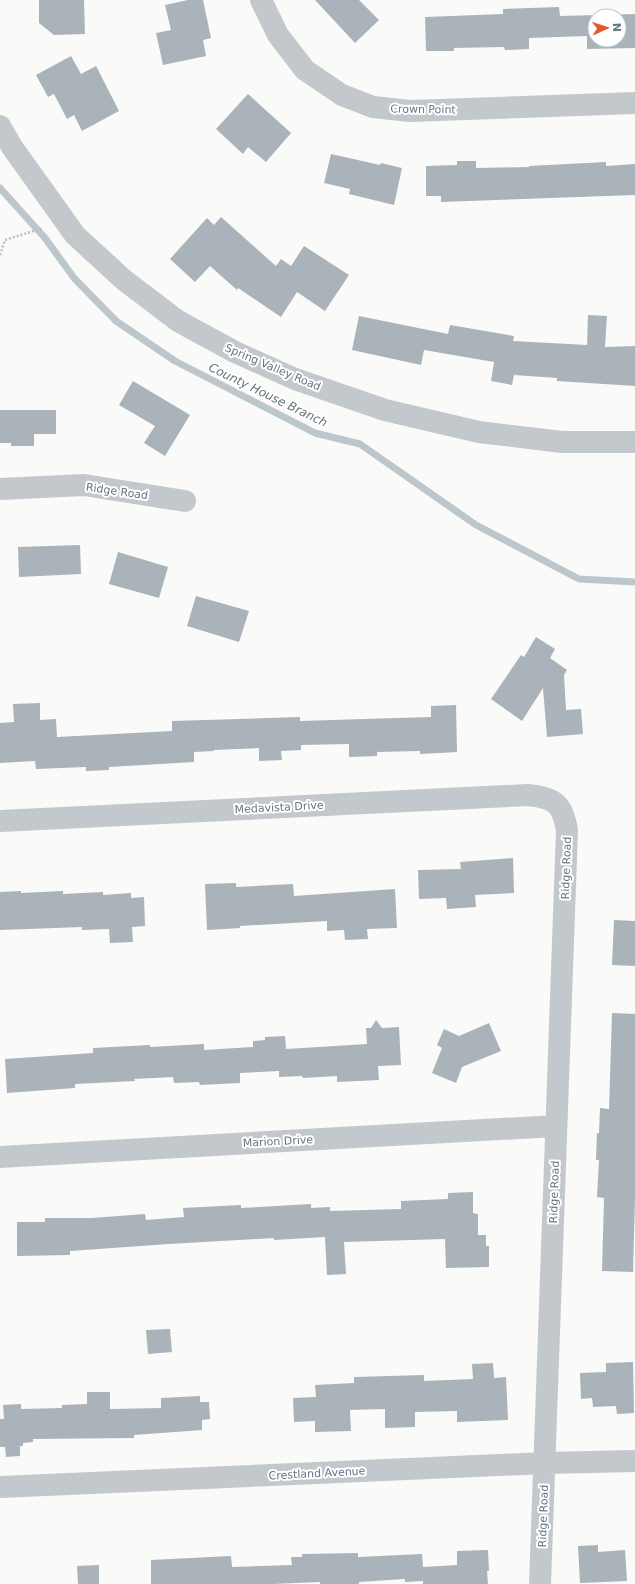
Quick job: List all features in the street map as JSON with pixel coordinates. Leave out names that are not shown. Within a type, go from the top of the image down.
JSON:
[{"type":"street","name":"Crown Point","points":[[261,0],[278,35],[305,70],[342,95],[373,107],[410,111],[635,103]]},
{"type":"street","name":"Spring Valley Road","points":[[0,126],[12,148],[74,235],[124,280],[178,321],[235,352],[295,379],[385,410],[478,432],[562,442],[635,442]]},
{"type":"street","name":"Ridge Road","points":[[0,489],[84,485],[185,501]]},
{"type":"street","name":"Medavista Drive","points":[[0,821],[528,795],[543,796],[556,803]]},
{"type":"street","name":"Ridge Road","points":[[540,1584],[546,1463],[567,830],[564,814],[556,803]]},
{"type":"street","name":"Marion Drive","points":[[0,1157],[556,1126]]},
{"type":"street","name":"Crestland Avenue","points":[[0,1487],[546,1463],[635,1461]]},
{"type":"path","points":[[0,255],[6,240],[65,222]]},
{"type":"building","points":[[39,0],[84,0],[85,34],[54,35],[39,23]]},
{"type":"building","points":[[188,0],[203,0],[211,38],[203,40],[206,56],[163,65],[156,33],[171,30],[165,5]]},
{"type":"building","points":[[315,0],[359,0],[379,20],[355,43]]},
{"type":"building","points":[[559,7],[560,16],[587,15],[587,36],[529,38],[529,49],[505,50],[504,47],[454,48],[454,51],[426,51],[425,17],[503,14],[503,9]]},
{"type":"building","points":[[627,14],[635,14],[635,48],[587,49],[627,48]]},
{"type":"building","points":[[71,56],[81,74],[96,66],[119,111],[82,131],[74,115],[67,119],[54,94],[48,97],[36,75]]},
{"type":"building","points":[[248,94],[291,133],[266,162],[248,147],[243,154],[216,129]]},
{"type":"building","points":[[331,154],[380,165],[381,163],[402,168],[394,205],[349,194],[350,189],[324,183]]},
{"type":"building","points":[[457,161],[476,161],[476,168],[529,167],[606,162],[606,166],[635,164],[635,195],[441,202],[441,196],[426,196],[426,166],[457,165]]},
{"type":"building","points":[[221,217],[276,266],[281,259],[291,266],[304,246],[349,275],[325,311],[297,292],[281,317],[238,288],[237,290],[210,266],[195,282],[170,259],[207,218],[214,225]]},
{"type":"building","points":[[588,315],[607,316],[605,347],[635,346],[635,386],[557,381],[557,378],[514,375],[512,385],[491,381],[494,362],[424,350],[421,365],[352,350],[359,316],[448,334],[450,325],[514,336],[513,341],[587,345]]},
{"type":"building","points":[[133,381],[190,415],[165,456],[144,443],[155,426],[119,405]]},
{"type":"building","points":[[0,410],[56,410],[56,434],[34,434],[34,446],[11,446],[11,443],[0,443]]},
{"type":"building","points":[[80,545],[81,574],[19,577],[18,547]]},
{"type":"building","points":[[118,552],[168,567],[159,598],[109,584]]},
{"type":"building","points":[[196,596],[249,611],[239,642],[187,626]]},
{"type":"building","points":[[536,637],[555,649],[550,658],[567,670],[564,675],[566,710],[581,709],[583,734],[547,737],[543,688],[522,721],[491,699],[521,655],[524,657]]},
{"type":"building","points":[[40,703],[40,720],[56,719],[57,737],[172,731],[172,721],[300,717],[300,721],[431,717],[431,706],[456,705],[457,752],[420,754],[420,751],[377,752],[377,756],[349,757],[349,744],[301,745],[301,750],[281,751],[282,760],[259,761],[259,748],[194,752],[194,762],[109,767],[109,770],[86,771],[86,767],[36,769],[35,761],[0,763],[0,723],[14,722],[13,704]]},
{"type":"building","points":[[513,858],[514,893],[475,895],[476,907],[447,909],[446,898],[419,899],[418,870],[461,869],[460,862]]},
{"type":"building","points":[[236,883],[236,887],[293,884],[294,896],[395,889],[397,928],[367,929],[368,939],[345,940],[344,930],[327,931],[327,921],[240,926],[240,928],[207,930],[205,884]]},
{"type":"building","points":[[21,891],[21,893],[63,891],[63,894],[103,892],[103,895],[131,893],[131,898],[144,897],[145,926],[132,927],[133,942],[110,943],[109,929],[82,930],[82,927],[0,930],[0,892]]},
{"type":"building","points":[[614,920],[635,921],[635,966],[612,965]]},
{"type":"building","points":[[612,1013],[635,1014],[635,1199],[633,1272],[602,1271],[604,1198],[597,1197],[599,1160],[596,1160],[597,1133],[599,1133],[600,1108],[609,1109]]},
{"type":"building","points":[[376,1020],[382,1028],[399,1027],[401,1065],[378,1066],[379,1080],[337,1082],[337,1076],[303,1078],[302,1076],[279,1077],[279,1071],[240,1073],[240,1083],[200,1085],[199,1082],[174,1083],[173,1077],[134,1079],[135,1081],[75,1084],[75,1088],[7,1093],[5,1059],[93,1053],[93,1048],[150,1045],[150,1047],[204,1044],[204,1050],[253,1047],[253,1041],[265,1040],[265,1037],[285,1036],[286,1049],[367,1044],[366,1028],[371,1028]]},
{"type":"building","points":[[489,1023],[501,1051],[462,1067],[456,1083],[432,1073],[442,1048],[437,1045],[444,1029],[459,1036]]},
{"type":"building","points":[[473,1192],[473,1213],[478,1214],[478,1235],[486,1235],[486,1246],[489,1246],[489,1267],[446,1268],[445,1239],[344,1242],[346,1274],[327,1275],[325,1237],[274,1240],[274,1238],[169,1244],[70,1251],[70,1255],[17,1256],[17,1222],[45,1222],[45,1218],[92,1218],[145,1214],[146,1220],[184,1217],[183,1208],[241,1205],[241,1208],[311,1204],[311,1208],[330,1207],[330,1211],[401,1209],[401,1201],[448,1199],[448,1193]]},
{"type":"building","points":[[170,1329],[172,1352],[148,1354],[146,1330]]},
{"type":"building","points":[[633,1362],[634,1413],[617,1414],[616,1406],[593,1407],[592,1398],[581,1399],[580,1373],[606,1372],[606,1363]]},
{"type":"building","points":[[493,1363],[494,1378],[506,1377],[508,1420],[457,1422],[457,1411],[415,1412],[415,1427],[385,1428],[385,1409],[350,1410],[351,1431],[315,1432],[315,1421],[294,1422],[293,1398],[316,1397],[315,1385],[354,1383],[354,1377],[424,1375],[424,1381],[473,1379],[472,1364]]},
{"type":"building","points":[[87,1392],[110,1392],[110,1409],[161,1408],[161,1398],[200,1396],[200,1402],[209,1402],[210,1419],[202,1420],[202,1430],[134,1435],[134,1438],[33,1439],[33,1442],[23,1443],[23,1446],[20,1446],[20,1456],[6,1457],[5,1447],[0,1447],[0,1419],[4,1419],[3,1405],[21,1404],[21,1409],[62,1408],[62,1405],[87,1404]]},
{"type":"building","points":[[598,1545],[598,1552],[625,1550],[627,1581],[580,1583],[578,1546]]},
{"type":"building","points":[[488,1550],[488,1584],[423,1584],[423,1581],[405,1582],[405,1579],[359,1582],[359,1584],[320,1584],[320,1582],[273,1584],[151,1584],[151,1560],[231,1556],[232,1567],[292,1565],[291,1557],[302,1557],[302,1554],[358,1553],[358,1557],[422,1554],[423,1567],[457,1565],[457,1551]]},
{"type":"building","points":[[99,1565],[99,1584],[78,1584],[77,1566]]},
{"type":"waterway","name":"County House Branch","points":[[0,188],[45,238],[74,278],[116,321],[175,361],[315,433],[360,444],[476,525],[579,579],[635,582]]}]
